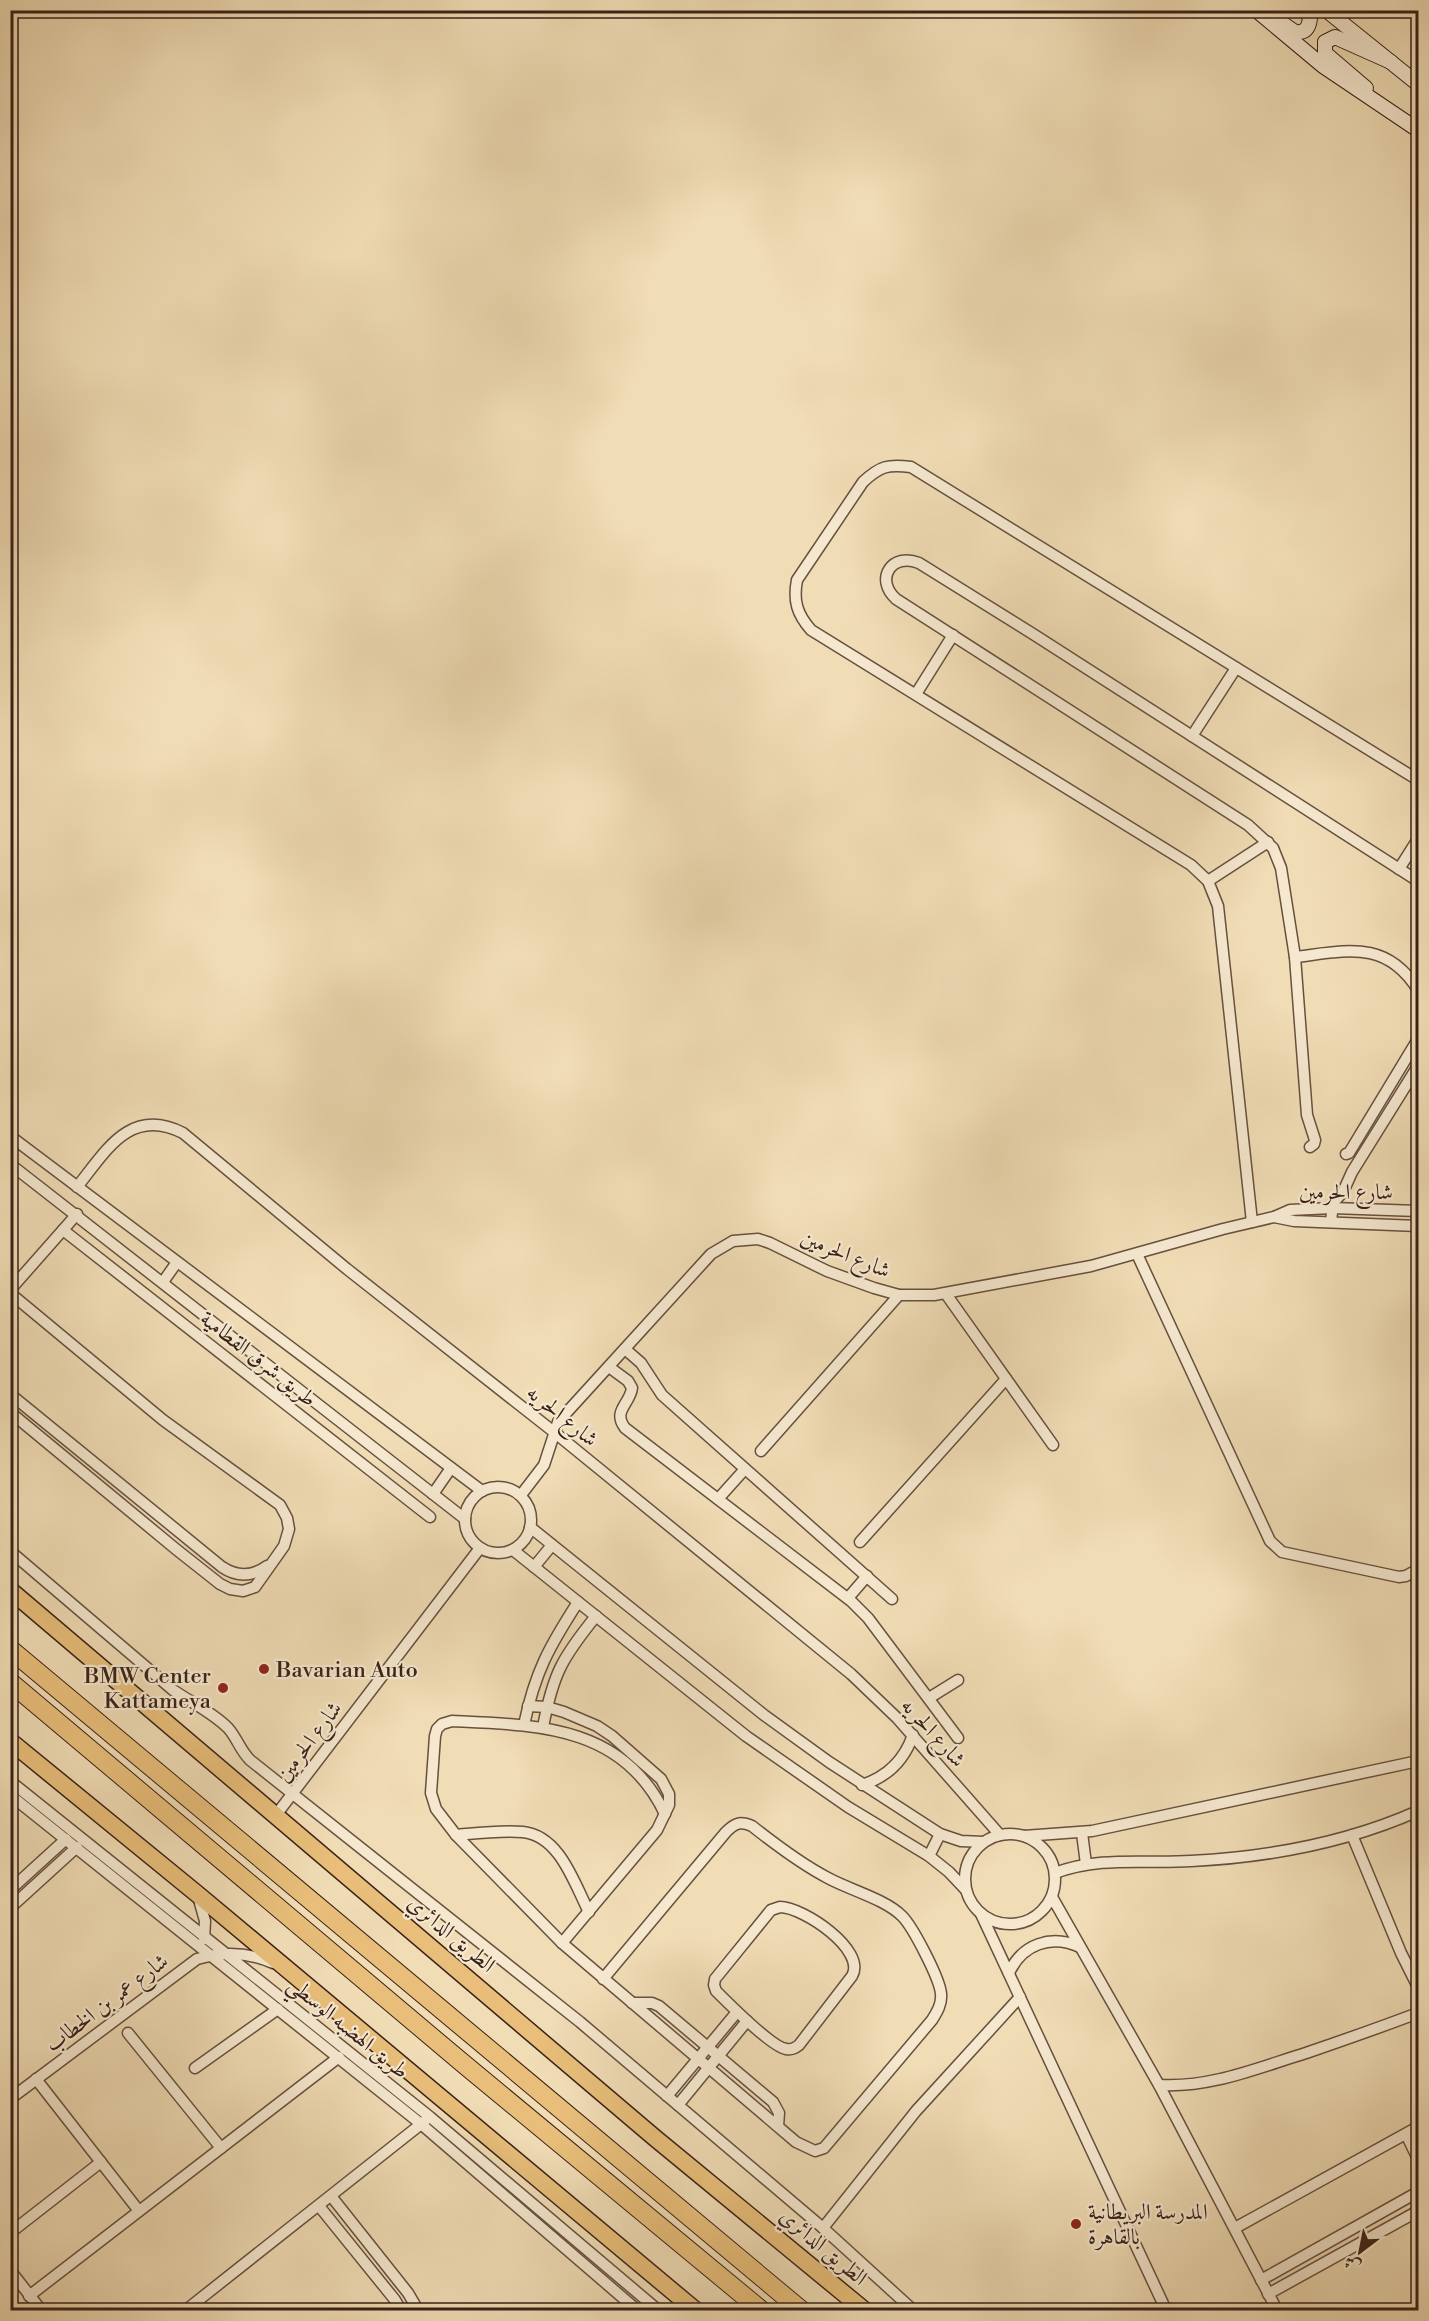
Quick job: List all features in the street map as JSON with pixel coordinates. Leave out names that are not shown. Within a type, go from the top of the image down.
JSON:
[{"type":"highway","name":"الطريق الدائري","points":[[10,1590],[655,2138],[864,2310]]},
{"type":"highway","points":[[10,1649],[801,2310]]},
{"type":"highway","points":[[10,1682],[465,2065],[761,2310]]},
{"type":"highway","points":[[10,1741],[196,1893],[689,2308]]},
{"type":"main road","points":[[1258,10],[1274,17],[1291,30],[1300,32],[1304,31],[1310,23],[1305,10]]},
{"type":"main road","points":[[1258,10],[1323,66],[1419,130]]},
{"type":"main road","points":[[1326,10],[1419,84]]},
{"type":"main road","points":[[1374,99],[1359,81],[1325,53],[1325,42],[1335,37],[1391,62]]},
{"type":"street","points":[[1252,1221],[1218,906],[1208,881],[1191,865],[811,630],[799,614],[795,593],[797,580],[862,482],[876,470],[893,465],[911,467],[1419,780]]},
{"type":"street","points":[[1310,1147],[1315,1140],[1307,1115],[1294,957],[1281,868],[1268,842],[1248,825],[890,593],[886,586],[889,569],[895,563],[903,560],[911,560],[919,564],[1419,881]]},
{"type":"street","points":[[916,694],[953,635]]},
{"type":"street","points":[[1192,736],[1236,668]]},
{"type":"street","points":[[1399,869],[1419,839]]},
{"type":"street","points":[[1208,881],[1268,842]]},
{"type":"street","points":[[1294,957],[1356,950],[1369,951],[1394,962],[1405,971],[1419,990]]},
{"type":"street","points":[[1346,1154],[1349,1153],[1419,1038]]},
{"type":"street","points":[[1331,1222],[1332,1208],[1336,1198],[1343,1192],[1350,1176],[1418,1067],[1406,1059]]},
{"type":"street","points":[[1396,1076],[1408,1083]]},
{"type":"street","name":"شارع الحريه","points":[[77,1187],[115,1139],[128,1131],[151,1125],[183,1133],[851,1674],[912,1735],[1000,1835]]},
{"type":"street","points":[[10,1136],[482,1491]]},
{"type":"street","points":[[10,1164],[465,1519]]},
{"type":"street","points":[[1343,1192],[1348,1209],[1347,1222]]},
{"type":"street","name":"شارع الحرمين","points":[[520,1495],[544,1465],[558,1422],[711,1254],[732,1241],[758,1239],[850,1280],[899,1295],[946,1294],[1091,1266],[1252,1221],[1274,1217],[1290,1210],[1332,1208],[1419,1212]]},
{"type":"street","points":[[22,1403],[12,1413],[224,1587],[243,1591],[255,1587],[284,1546],[288,1535],[287,1518],[280,1505],[163,1420],[10,1292],[77,1214]]},
{"type":"street","name":"شارع الحرمين","points":[[1274,1217],[1294,1221],[1419,1226]]},
{"type":"street","name":"طريق شرق القطامية","points":[[63,1230],[430,1517]]},
{"type":"street","points":[[1137,1254],[1270,1541],[1276,1548],[1282,1552],[1399,1577],[1419,1569]]},
{"type":"street","points":[[162,1282],[177,1262]]},
{"type":"street","points":[[946,1294],[1053,1445]]},
{"type":"street","points":[[761,1451],[899,1295]]},
{"type":"street","points":[[625,1349],[641,1363],[662,1395],[892,1599]]},
{"type":"street","points":[[609,1368],[628,1381],[632,1388],[620,1413],[622,1425],[848,1598],[868,1618],[958,1738]]},
{"type":"street","points":[[860,1542],[1006,1379]]},
{"type":"street","points":[[10,1394],[227,1571],[241,1574],[256,1573],[270,1564]]},
{"type":"street","points":[[433,1494],[451,1468]]},
{"type":"street","points":[[718,1499],[745,1468]]},
{"type":"street","points":[[99,1486],[109,1475]]},
{"type":"street","points":[[502,1487],[520,1495],[530,1510],[531,1527],[521,1544],[513,1550],[496,1553],[480,1548],[469,1536],[465,1519],[469,1503],[482,1491],[502,1487]]},
{"type":"street","points":[[531,1527],[764,1714],[862,1785],[940,1834],[962,1841],[984,1842]]},
{"type":"street","points":[[534,1567],[552,1545]]},
{"type":"street","name":"شارع الحرمين","points":[[276,1815],[480,1548]]},
{"type":"street","points":[[513,1550],[780,1761],[848,1807],[929,1856],[966,1890],[974,1907],[993,1921],[1007,1924],[1021,1923],[1034,1918],[1045,1909],[1052,1897],[1055,1873],[1052,1861],[1045,1850],[1024,1836]]},
{"type":"street","points":[[10,1551],[173,1690],[204,1707],[232,1732],[246,1755],[580,2022],[823,2228],[913,2310]]},
{"type":"street","points":[[201,1569],[210,1558]]},
{"type":"street","points":[[848,1598],[867,1576]]},
{"type":"street","points":[[524,1725],[532,1688],[544,1658],[578,1602]]},
{"type":"street","points":[[543,1727],[553,1681],[563,1660],[596,1616]]},
{"type":"street","points":[[929,1698],[958,1680]]},
{"type":"street","points":[[528,1706],[547,1707],[589,1722],[627,1746],[665,1783],[670,1800],[657,1830],[562,1943]]},
{"type":"street","points":[[603,1979],[726,1832],[740,1822],[752,1826],[814,1870],[902,1916],[912,1929],[941,1991],[941,2002],[937,2012],[821,2150],[806,2148],[603,1979],[562,1943],[456,1834],[432,1801],[437,1729],[449,1721],[524,1725],[575,1734],[597,1744],[635,1770],[649,1786],[665,1814]]},
{"type":"street","points":[[862,1785],[878,1779],[897,1764],[907,1750],[912,1735]]},
{"type":"street","points":[[618,1757],[627,1746]]},
{"type":"street","points":[[966,1890],[965,1877],[974,1851],[984,1842],[1000,1835],[1082,1833],[1419,1761]]},
{"type":"street","name":"طريق الهضبه الوسطي","points":[[10,1781],[227,1953],[425,2121],[658,2310]]},
{"type":"street","name":"طريق الهضبه الوسطي","points":[[10,1794],[203,1954],[425,2121],[637,2310]]},
{"type":"street","points":[[1055,1873],[1086,1864],[1117,1861],[1222,1859],[1291,1851],[1352,1835],[1419,1811]]},
{"type":"street","points":[[456,1834],[523,1832],[543,1839],[559,1854],[589,1912]]},
{"type":"street","points":[[1082,1833],[1086,1864]]},
{"type":"street","points":[[929,1856],[940,1834]]},
{"type":"street","points":[[1352,1835],[1401,1953],[1419,1987]]},
{"type":"street","points":[[10,1890],[66,1839]]},
{"type":"street","points":[[10,1908],[77,1848]]},
{"type":"street","points":[[196,1893],[204,1914],[203,1954]]},
{"type":"street","points":[[1052,1897],[1159,2085],[1277,2310]]},
{"type":"street","points":[[788,1908],[813,1920],[835,1936],[853,1958],[856,1967],[852,1976],[796,2048],[789,2050],[782,2048],[747,2021],[716,1991],[715,1979],[771,1910],[788,1908]]},
{"type":"street","points":[[981,1914],[1166,2310]]},
{"type":"street","points":[[1009,1973],[1023,1952],[1038,1943],[1064,1941],[1080,1947]]},
{"type":"street","name":"شارع عمر بن الخطاب","points":[[10,2099],[203,1954],[227,1953],[264,1958],[286,1970]]},
{"type":"street","points":[[823,2228],[916,2111],[1020,1997]]},
{"type":"street","points":[[632,2003],[652,2003],[659,2006],[709,2046],[773,2102],[779,2113],[778,2126]]},
{"type":"street","points":[[195,2068],[278,2009]]},
{"type":"street","points":[[667,2096],[737,2012]]},
{"type":"street","points":[[1159,2085],[1191,2084],[1233,2077],[1358,2036],[1419,2013]]},
{"type":"street","points":[[678,2105],[747,2021]]},
{"type":"street","points":[[128,2033],[221,2148]]},
{"type":"street","points":[[29,2296],[339,2057]]},
{"type":"street","points":[[36,2079],[139,2211]]},
{"type":"street","points":[[186,2310],[425,2121]]},
{"type":"street","points":[[1235,2228],[1419,2127]]},
{"type":"street","points":[[1406,2134],[1419,2159]]},
{"type":"street","points":[[10,2233],[101,2162]]},
{"type":"street","points":[[1262,2280],[1419,2192]]},
{"type":"street","points":[[331,2196],[408,2293],[418,2310]]},
{"type":"street","points":[[319,2206],[395,2300],[400,2310]]},
{"type":"street","points":[[1268,2294],[1419,2211]]},
{"type":"street","points":[[10,2271],[40,2310]]},
{"type":"place","name":"Bavarian Auto","points":[[264,1669]]},
{"type":"place","name":"BMW Center Kattameya","points":[[223,1688]]},
{"type":"place","name":"المدرسة البريطانية بالقاهرة","points":[[1076,2224]]}]
